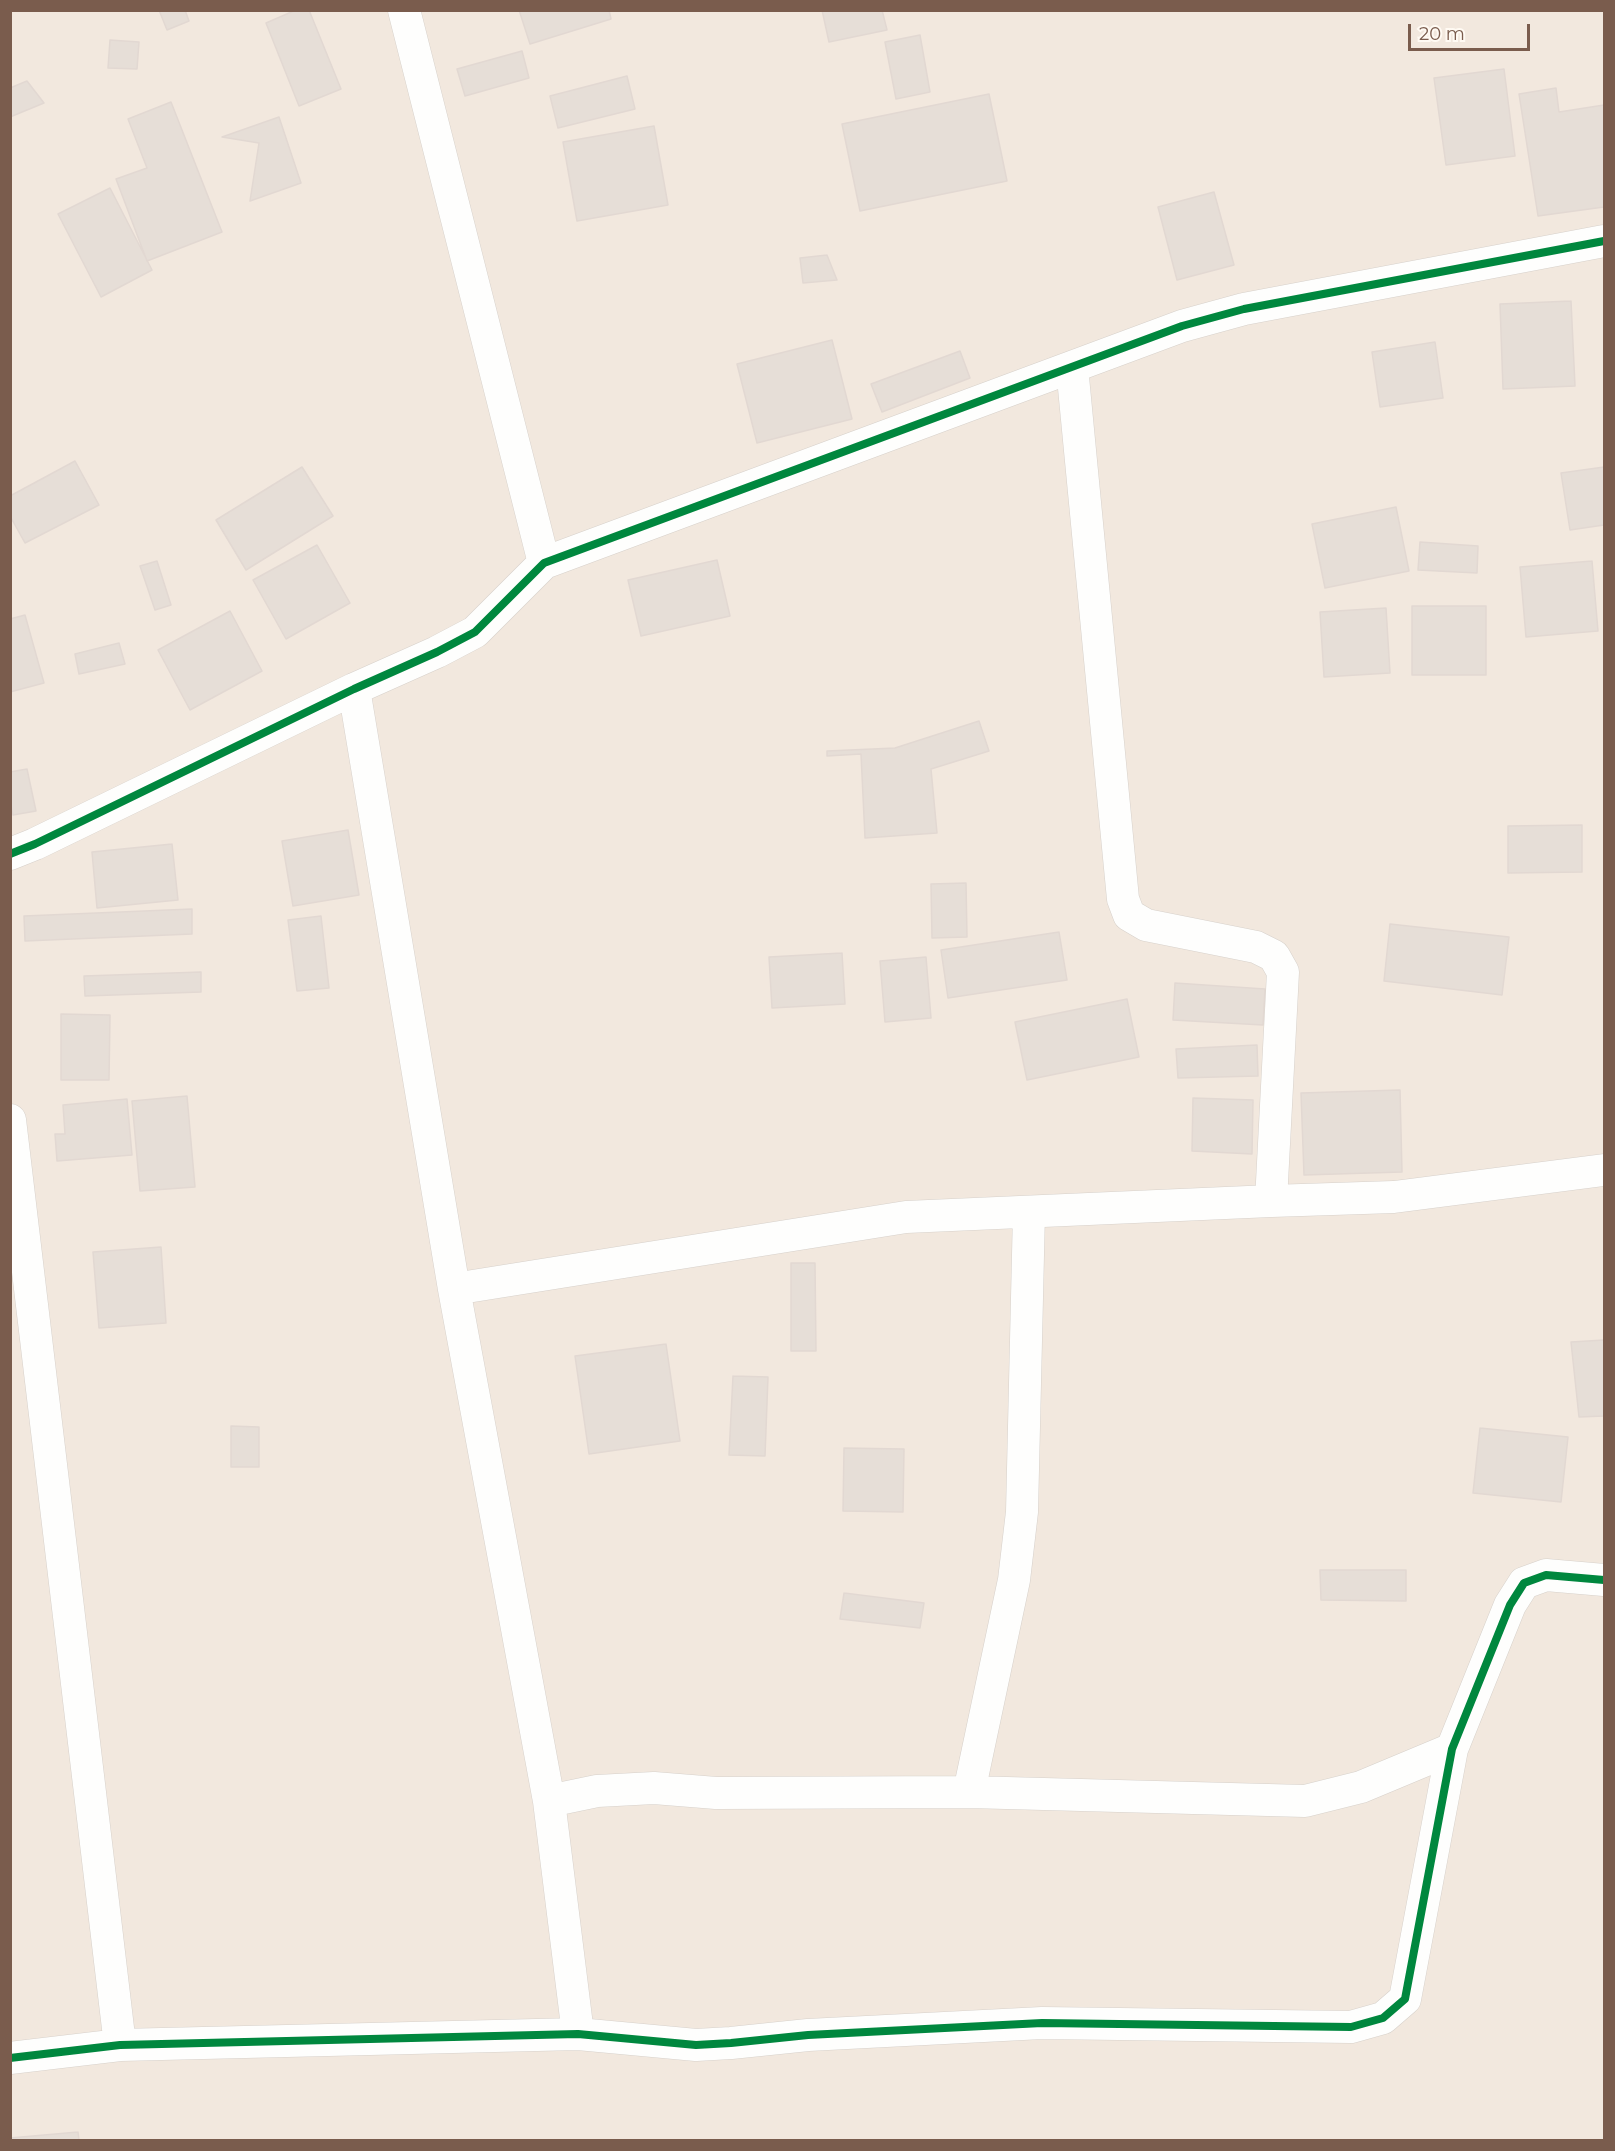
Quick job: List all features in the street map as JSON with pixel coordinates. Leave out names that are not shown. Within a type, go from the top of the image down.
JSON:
[{"type":"street","points":[[404,10],[544,564]]},
{"type":"street","points":[[10,854],[475,632],[544,564],[1182,326],[1244,309],[1605,241]]},
{"type":"street","points":[[1072,368],[1123,899],[1129,915],[1146,925],[1256,947],[1274,956],[1283,972],[1271,1201]]},
{"type":"street","points":[[354,689],[454,1289],[549,1800],[578,2034]]},
{"type":"street","points":[[10,1120],[16,1217],[120,2045]]},
{"type":"street","points":[[454,1289],[906,1217],[1394,1197],[1605,1170]]},
{"type":"street","points":[[969,1792],[1014,1580],[1022,1512],[1029,1212]]},
{"type":"street","points":[[10,2058],[120,2045],[578,2034],[696,2045],[808,2035],[1042,2023],[1351,2027],[1383,2018],[1406,1999],[1452,1749],[1510,1605],[1524,1583],[1546,1575],[1605,1580]]},
{"type":"street","points":[[549,1800],[597,1791],[654,1788],[716,1793],[969,1792],[1305,1801],[1361,1786],[1452,1749]]},
{"type":"shaded area","points":[[11,11],[1604,11],[1604,2140],[11,2140]]},
{"type":"building","points":[[159,10],[185,10],[189,21],[167,30]]},
{"type":"building","points":[[296,10],[309,10],[341,89],[299,106],[266,23]]},
{"type":"building","points":[[519,10],[609,10],[611,19],[530,44]]},
{"type":"building","points":[[822,10],[882,10],[887,30],[829,42]]},
{"type":"building","points":[[920,35],[930,92],[896,99],[885,42]]},
{"type":"building","points":[[110,40],[139,42],[137,69],[108,68]]},
{"type":"building","points":[[522,51],[529,78],[465,96],[457,69]]},
{"type":"building","points":[[1504,69],[1515,156],[1446,165],[1434,78]]},
{"type":"building","points":[[627,76],[635,109],[558,128],[550,96]]},
{"type":"building","points":[[27,81],[44,103],[10,117],[10,88]]},
{"type":"building","points":[[1556,88],[1559,112],[1604,105],[1604,207],[1538,216],[1519,94]]},
{"type":"building","points":[[989,94],[1007,181],[860,211],[842,124]]},
{"type":"building","points":[[171,102],[222,232],[147,261],[116,179],[147,168],[128,119]]},
{"type":"building","points":[[279,117],[301,183],[250,201],[259,143],[222,137]]},
{"type":"building","points":[[654,126],[668,205],[577,221],[563,142]]},
{"type":"building","points":[[110,188],[152,270],[101,297],[58,214]]},
{"type":"building","points":[[1214,192],[1234,265],[1177,280],[1158,207]]},
{"type":"building","points":[[827,255],[837,280],[803,283],[800,258]]},
{"type":"building","points":[[1571,301],[1575,386],[1503,389],[1500,304]]},
{"type":"building","points":[[832,340],[852,419],[757,443],[737,364]]},
{"type":"building","points":[[1435,342],[1443,398],[1380,407],[1372,352]]},
{"type":"building","points":[[960,351],[970,378],[882,412],[871,384]]},
{"type":"building","points":[[75,461],[99,505],[25,543],[10,516],[10,496]]},
{"type":"building","points":[[302,467],[333,516],[246,570],[216,520]]},
{"type":"building","points":[[1604,467],[1604,525],[1570,530],[1561,473]]},
{"type":"building","points":[[1396,507],[1409,571],[1325,588],[1312,524]]},
{"type":"building","points":[[1420,542],[1478,546],[1477,573],[1418,570]]},
{"type":"building","points":[[317,545],[350,603],[286,639],[253,580]]},
{"type":"building","points":[[717,560],[730,616],[641,636],[628,580]]},
{"type":"building","points":[[157,561],[171,605],[155,610],[140,566]]},
{"type":"building","points":[[1592,561],[1598,631],[1526,637],[1520,567]]},
{"type":"building","points":[[1412,606],[1486,606],[1486,675],[1412,675]]},
{"type":"building","points":[[1386,608],[1390,673],[1324,677],[1320,612]]},
{"type":"building","points":[[230,611],[262,671],[190,710],[158,650]]},
{"type":"building","points":[[25,615],[44,683],[10,692],[10,619]]},
{"type":"building","points":[[119,643],[125,664],[79,674],[75,654]]},
{"type":"building","points":[[979,721],[989,751],[931,769],[937,833],[865,838],[861,754],[827,756],[827,751],[895,748]]},
{"type":"building","points":[[27,769],[36,811],[13,815],[10,802],[10,772]]},
{"type":"building","points":[[1582,825],[1582,872],[1508,873],[1508,826]]},
{"type":"building","points":[[348,830],[359,895],[293,906],[282,841]]},
{"type":"building","points":[[172,844],[178,900],[97,908],[92,852]]},
{"type":"building","points":[[966,883],[967,937],[932,938],[931,884]]},
{"type":"building","points":[[192,909],[192,934],[25,941],[24,916]]},
{"type":"building","points":[[321,916],[329,988],[297,991],[288,920]]},
{"type":"building","points":[[1390,924],[1509,937],[1502,995],[1384,981]]},
{"type":"building","points":[[1059,932],[1067,980],[948,998],[941,950]]},
{"type":"building","points":[[842,953],[845,1004],[772,1008],[769,957]]},
{"type":"building","points":[[926,957],[931,1018],[885,1022],[880,961]]},
{"type":"building","points":[[201,972],[201,992],[85,996],[84,976]]},
{"type":"building","points":[[1175,983],[1265,989],[1263,1025],[1173,1020]]},
{"type":"building","points":[[1127,999],[1139,1057],[1027,1080],[1015,1022]]},
{"type":"building","points":[[61,1014],[110,1015],[109,1080],[61,1080]]},
{"type":"building","points":[[1257,1045],[1258,1076],[1178,1078],[1176,1049]]},
{"type":"building","points":[[1400,1090],[1402,1172],[1304,1175],[1301,1093]]},
{"type":"building","points":[[187,1096],[195,1187],[140,1191],[132,1101]]},
{"type":"building","points":[[1193,1098],[1253,1100],[1252,1154],[1192,1151]]},
{"type":"building","points":[[127,1099],[132,1155],[57,1161],[55,1134],[65,1134],[63,1105]]},
{"type":"building","points":[[161,1247],[166,1323],[99,1328],[93,1252]]},
{"type":"building","points":[[791,1263],[815,1263],[816,1351],[791,1351]]},
{"type":"building","points":[[1604,1340],[1604,1416],[1579,1417],[1571,1342]]},
{"type":"building","points":[[666,1344],[680,1441],[589,1454],[575,1356]]},
{"type":"building","points":[[733,1376],[768,1377],[765,1456],[729,1455]]},
{"type":"building","points":[[231,1426],[259,1427],[259,1467],[231,1467]]},
{"type":"building","points":[[1480,1428],[1568,1437],[1561,1502],[1473,1493]]},
{"type":"building","points":[[844,1448],[904,1449],[903,1512],[843,1511]]},
{"type":"building","points":[[1320,1570],[1406,1570],[1406,1601],[1321,1600]]},
{"type":"building","points":[[844,1593],[924,1603],[920,1628],[840,1619]]},
{"type":"building","points":[[78,2132],[79,2140],[10,2140],[10,2138]]},
{"type":"cycle path","points":[[10,854],[475,632],[544,563],[1182,326],[1244,309],[1604,241]]},
{"type":"cycle path","points":[[10,2058],[120,2045],[578,2034],[696,2045],[808,2035],[1042,2023],[1351,2027],[1383,2018],[1405,1999],[1452,1749],[1510,1605],[1524,1583],[1546,1575],[1604,1580]]}]
